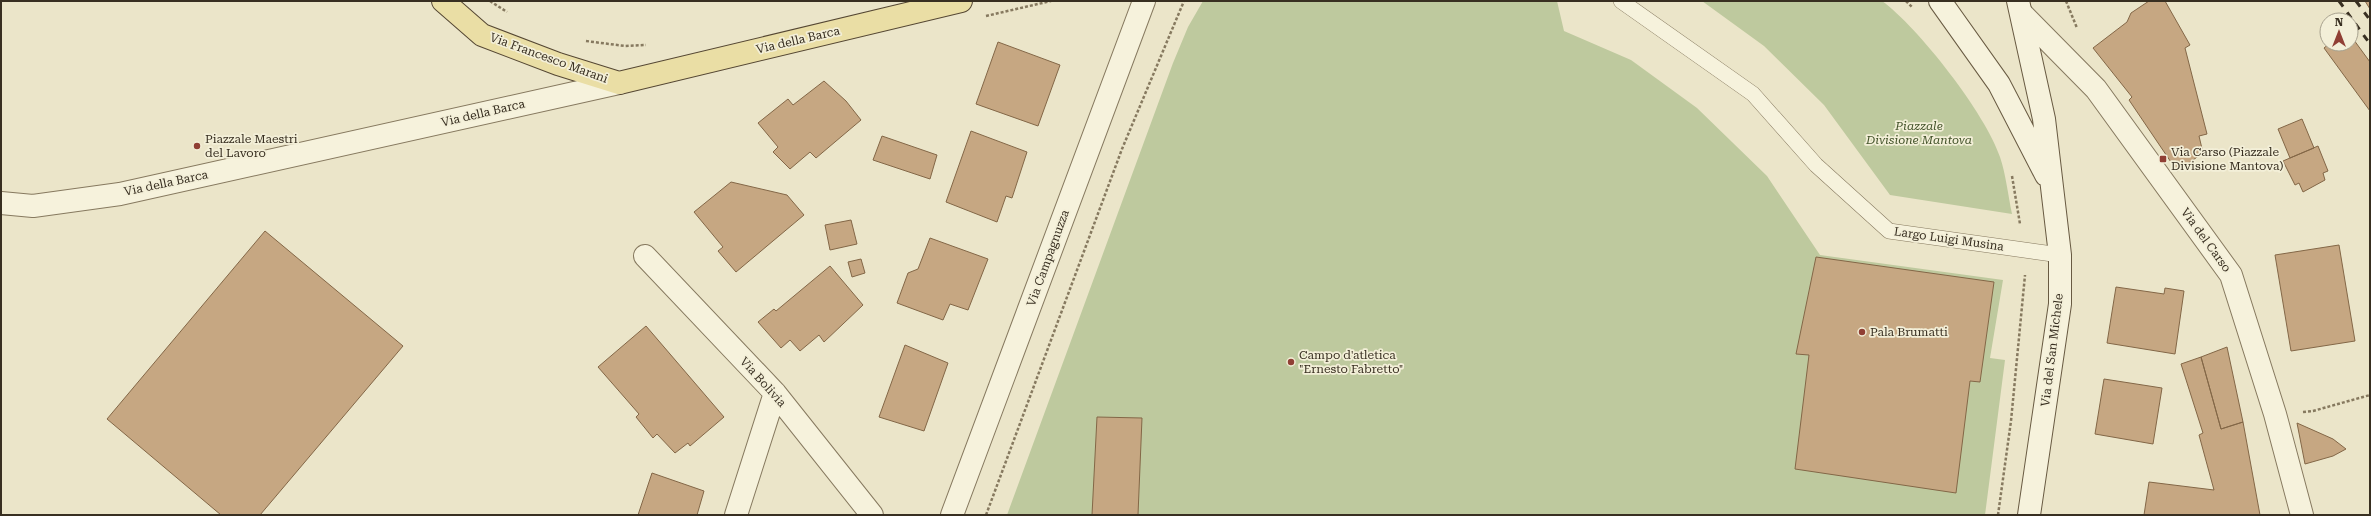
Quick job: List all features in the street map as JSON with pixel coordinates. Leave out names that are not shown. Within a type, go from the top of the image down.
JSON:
[{"type":"main road","name":"Via Francesco Marani","points":[[443,1],[482,35],[558,64],[619,83]]},
{"type":"main road","name":"Via della Barca","points":[[619,83],[961,1]]},
{"type":"street","name":"Via Campagnuzza","points":[[952,515],[1144,1]]},
{"type":"street","name":"Via del San Michele","points":[[1940,1],[1999,84],[2052,184]]},
{"type":"street","name":"Via del San Michele","points":[[2020,7],[2044,119],[2060,255],[2060,304],[2029,515]]},
{"type":"street","name":"Via del Carso","points":[[2020,7],[2096,89],[2231,275],[2275,414],[2302,515]]},
{"type":"street","name":"Via della Barca","points":[[1,203],[33,206],[120,194],[619,83]]},
{"type":"street","name":"Via Bolivia","points":[[645,256],[775,394],[872,515]]},
{"type":"street","points":[[736,515],[775,394]]},
{"type":"lane","name":"Largo Luigi Musina","points":[[1621,1],[1753,94],[1816,165],[1888,231],[2060,255]]},
{"type":"path","points":[[490,1],[509,14]]},
{"type":"path","points":[[986,515],[1122,149],[1184,1]]},
{"type":"path","points":[[582,40],[625,46],[647,45]]},
{"type":"path","points":[[1998,515],[2011,421],[2025,285],[2024,249]]},
{"type":"path","points":[[2275,414],[2312,411],[2370,395]]},
{"type":"green space","points":[[1203,1],[1557,1],[1564,31],[1631,60],[1697,108],[1767,176],[1820,255],[2003,280],[1990,358],[2005,360],[1985,515],[1007,515],[1173,63],[1188,27]]},
{"type":"green space","name":"Piazzale Divisione Mantova","points":[[1702,1],[1882,1],[1914,30],[1931,50],[1981,118],[2000,157],[2012,214],[1890,195],[1824,105],[1764,46]]},
{"type":"building","points":[[2149,1],[2165,1],[2190,45],[2185,48],[2207,134],[2199,136],[2203,153],[2177,171],[2129,100],[2132,97],[2093,48],[2127,22],[2131,13]]},
{"type":"building","points":[[2365,1],[2370,1],[2370,9]]},
{"type":"building","points":[[998,42],[1060,65],[1038,126],[976,104]]},
{"type":"building","points":[[2359,47],[2370,62],[2370,111],[2327,52],[2359,52]]},
{"type":"building","points":[[824,81],[846,101],[861,120],[816,158],[810,152],[790,169],[773,152],[778,147],[758,123],[788,99],[793,105]]},
{"type":"building","points":[[2302,119],[2314,148],[2290,158],[2278,129]]},
{"type":"building","points":[[971,131],[1027,152],[1012,198],[1006,196],[997,222],[946,202]]},
{"type":"building","points":[[882,136],[937,155],[930,179],[873,160]]},
{"type":"building","points":[[2318,146],[2328,171],[2323,173],[2325,180],[2303,192],[2299,183],[2295,185],[2283,161]]},
{"type":"building","points":[[731,182],[787,195],[804,215],[736,272],[718,251],[723,247],[694,212]]},
{"type":"building","points":[[851,220],[857,244],[830,250],[825,225]]},
{"type":"building","points":[[265,231],[403,346],[260,515],[221,515],[107,419]]},
{"type":"building","points":[[930,238],[988,259],[968,310],[950,304],[943,320],[897,303],[908,273],[918,269]]},
{"type":"building","points":[[2339,245],[2355,341],[2291,351],[2275,255]]},
{"type":"building","points":[[1816,257],[1994,282],[1980,382],[1970,381],[1956,493],[1795,469],[1809,355],[1796,354]]},
{"type":"building","points":[[861,259],[865,273],[852,277],[848,262]]},
{"type":"building","points":[[830,266],[863,305],[824,342],[819,335],[800,351],[790,340],[781,348],[758,322],[774,309],[776,311]]},
{"type":"building","points":[[2116,287],[2164,294],[2165,288],[2184,291],[2175,354],[2107,343]]},
{"type":"building","points":[[646,326],[724,417],[690,446],[688,443],[675,453],[657,434],[653,438],[636,417],[639,414],[598,367]]},
{"type":"building","points":[[905,345],[948,363],[924,431],[879,417]]},
{"type":"building","points":[[2227,347],[2243,422],[2221,429],[2201,357]]},
{"type":"building","points":[[2201,357],[2221,429],[2243,422],[2260,515],[2144,515],[2149,482],[2214,490],[2199,435],[2203,433],[2181,364]]},
{"type":"building","points":[[2104,379],[2162,388],[2153,444],[2095,434]]},
{"type":"building","points":[[1097,417],[1142,418],[1138,515],[1092,515]]},
{"type":"building","points":[[2297,423],[2333,439],[2346,449],[2333,456],[2305,464]]},
{"type":"building","points":[[652,473],[704,491],[697,515],[638,515]]},
{"type":"railway","points":[[2339,1],[2370,44]]},
{"type":"railway","points":[[2356,1],[2370,20]]},
{"type":"place","name":"Piazzale Maestri del Lavoro","points":[[197,146]]},
{"type":"place","name":"Via Carso (Piazzale Divisione Mantova)","points":[[2163,159]]},
{"type":"place","name":"Pala Brumatti","points":[[1862,332]]},
{"type":"place","name":"Campo d'atletica \"Ernesto Fabretto\"","points":[[1291,362]]}]
